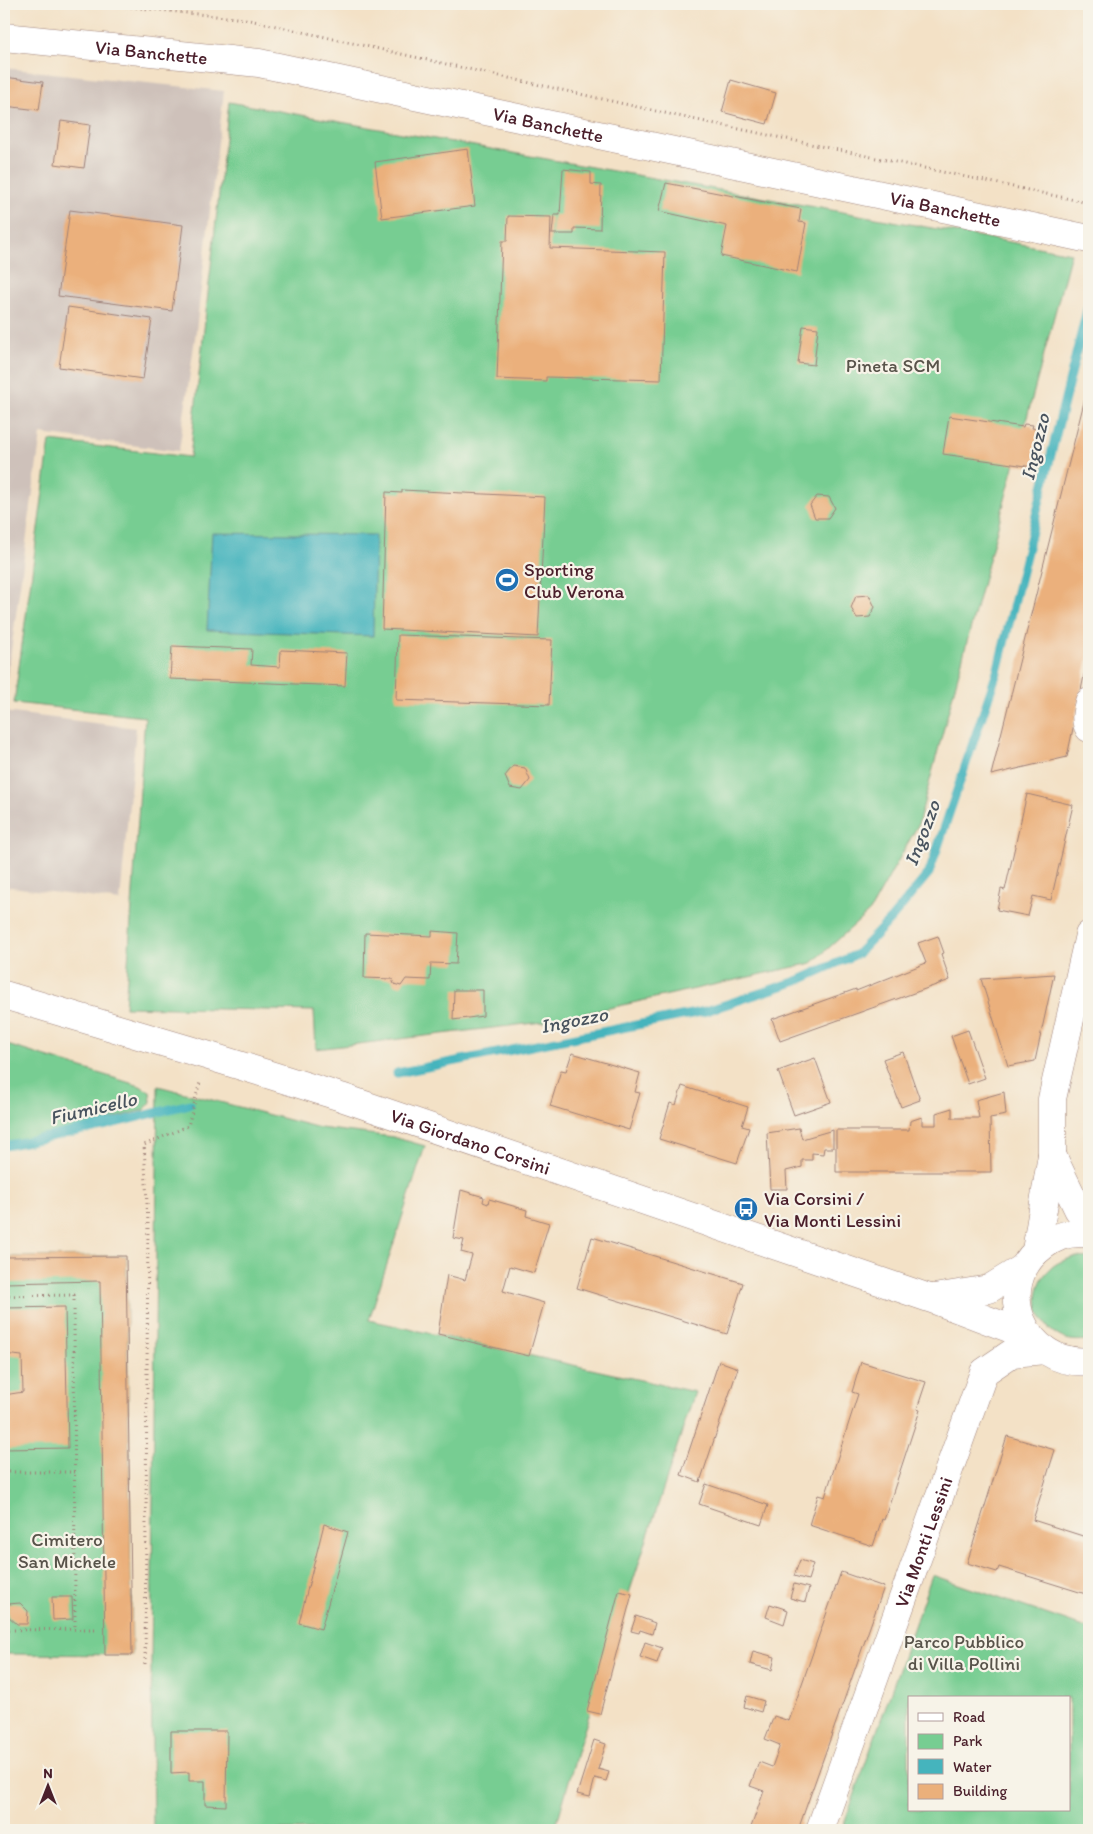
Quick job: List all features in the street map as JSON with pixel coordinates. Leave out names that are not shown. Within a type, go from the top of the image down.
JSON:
[{"type":"street","name":"Via Banchette","points":[[4,37],[259,63],[1089,239]]},
{"type":"street","points":[[1089,702],[1087,713],[1089,728]]},
{"type":"street","points":[[1037,1343],[1023,1326],[1017,1303],[1017,1291],[1030,1260],[1052,1155],[1052,1099],[1089,935]]},
{"type":"street","name":"Via Giordano Corsini","points":[[4,995],[206,1054],[341,1097],[932,1299],[1037,1343],[1058,1357],[1072,1361],[1089,1361]]},
{"type":"street","points":[[1052,1155],[1078,1209],[1089,1223]]},
{"type":"street","name":"Via Giordano Corsini","points":[[932,1299],[989,1289],[1030,1260],[1050,1241],[1066,1235],[1089,1234]]},
{"type":"street","name":"Via Monti Lessini","points":[[820,1830],[984,1372],[1012,1353],[1037,1343]]},
{"type":"path","points":[[101,4],[245,19],[678,116],[1089,203]]},
{"type":"path","points":[[145,1664],[148,1223],[144,1145],[188,1126],[206,1054]]},
{"type":"path","points":[[4,1296],[74,1295],[75,1629]]},
{"type":"path","points":[[4,1472],[75,1472]]},
{"type":"path","points":[[4,1630],[95,1629]]},
{"type":"shaded area","points":[[4,68],[224,91],[196,331],[179,451],[41,434],[4,701]]},
{"type":"shaded area","points":[[4,712],[136,728],[120,901],[4,886]]},
{"type":"green space","name":"Sporting Club Verona","points":[[229,102],[1071,253],[918,825],[870,911],[812,963],[551,1021],[316,1049],[314,1011],[125,1007],[145,717],[14,703],[50,441],[190,457]]},
{"type":"green space","points":[[4,1044],[140,1086],[150,1092],[151,1102],[144,1110],[4,1149]]},
{"type":"green space","points":[[158,1086],[320,1128],[393,1137],[425,1146],[369,1320],[695,1392],[578,1749],[555,1830],[156,1830],[153,1825],[151,1664]]},
{"type":"green space","name":"Cimitero San Michele","points":[[126,1256],[132,1655],[4,1654],[4,1257]]},
{"type":"green space","points":[[1074,1257],[1089,1258],[1089,1340],[1077,1341],[1067,1339],[1052,1331],[1045,1324],[1038,1306],[1037,1296],[1043,1277],[1055,1265]]},
{"type":"green space","name":"Parco Pubblico di Villa Pollini","points":[[932,1575],[1089,1629],[1089,1830],[842,1830]]},
{"type":"water","points":[[212,533],[375,535],[373,636],[207,630]]},
{"type":"building","points":[[4,77],[43,82],[39,110],[4,106]]},
{"type":"building","points":[[731,80],[776,93],[767,124],[722,112]]},
{"type":"building","points":[[61,121],[90,125],[84,168],[55,164]]},
{"type":"building","points":[[468,149],[475,206],[382,218],[375,162]]},
{"type":"building","points":[[563,169],[591,172],[591,184],[601,185],[600,229],[574,228],[574,234],[552,234],[554,215],[560,215]]},
{"type":"building","points":[[666,183],[801,209],[799,222],[806,223],[797,272],[721,256],[727,226],[659,211]]},
{"type":"building","points":[[70,210],[183,225],[172,311],[58,296]]},
{"type":"building","points":[[508,216],[551,217],[550,248],[665,252],[661,380],[546,377],[546,381],[497,379],[502,241],[507,241]]},
{"type":"building","points":[[68,307],[152,319],[143,379],[59,367]]},
{"type":"building","points":[[803,326],[818,328],[814,365],[798,363]]},
{"type":"building","points":[[1089,382],[1089,652],[1067,757],[991,775]]},
{"type":"building","points":[[949,416],[1023,427],[1024,424],[1033,425],[1032,428],[1042,430],[1033,467],[943,454]]},
{"type":"building","points":[[402,490],[545,497],[538,637],[382,629],[386,492],[402,493]]},
{"type":"building","points":[[817,496],[829,497],[835,508],[828,518],[815,518],[810,505]]},
{"type":"building","points":[[869,595],[875,607],[870,617],[857,618],[851,608],[856,596]]},
{"type":"building","points":[[398,635],[552,640],[549,705],[396,700]]},
{"type":"building","points":[[172,646],[252,649],[251,665],[280,667],[281,650],[347,653],[345,686],[170,679]]},
{"type":"building","points":[[513,766],[525,768],[530,780],[522,790],[510,788],[505,776]]},
{"type":"building","points":[[1027,794],[1073,805],[1051,900],[1033,896],[1028,916],[997,910],[1001,889],[1005,890]]},
{"type":"building","points":[[432,931],[458,933],[456,964],[431,963],[430,980],[406,979],[401,986],[394,984],[392,979],[364,978],[365,933],[432,936]]},
{"type":"building","points":[[938,936],[944,953],[941,954],[950,980],[780,1041],[772,1019],[856,989],[856,991],[926,963],[918,943]]},
{"type":"building","points":[[1054,974],[1035,1061],[1008,1066],[981,979]]},
{"type":"building","points":[[454,990],[483,990],[483,1016],[453,1020]]},
{"type":"building","points":[[968,1030],[985,1078],[968,1084],[951,1036]]},
{"type":"building","points":[[903,1052],[920,1100],[901,1107],[883,1059]]},
{"type":"building","points":[[572,1053],[640,1073],[635,1092],[640,1093],[629,1130],[550,1106],[561,1070],[566,1071]]},
{"type":"building","points":[[815,1058],[831,1102],[794,1115],[778,1071]]},
{"type":"building","points":[[682,1086],[748,1107],[742,1126],[749,1128],[737,1163],[659,1139],[670,1103],[676,1105]]},
{"type":"building","points":[[1004,1092],[1006,1115],[990,1118],[991,1172],[836,1172],[836,1130],[909,1130],[910,1121],[922,1117],[922,1125],[936,1125],[936,1113],[952,1108],[952,1118],[979,1118],[976,1100]]},
{"type":"building","points":[[799,1128],[802,1139],[833,1130],[833,1148],[824,1148],[823,1154],[812,1153],[812,1160],[802,1160],[802,1167],[786,1171],[787,1189],[770,1189],[767,1133]]},
{"type":"building","points":[[461,1190],[484,1197],[483,1202],[488,1204],[489,1199],[527,1210],[526,1216],[549,1223],[534,1273],[510,1266],[503,1291],[544,1303],[529,1356],[438,1334],[447,1275],[465,1280],[472,1255],[461,1252],[464,1240],[453,1238]]},
{"type":"building","points":[[592,1237],[743,1283],[727,1334],[577,1288]]},
{"type":"building","points":[[126,1256],[132,1655],[105,1655],[100,1281],[4,1283],[4,1257]]},
{"type":"building","points":[[65,1307],[68,1448],[4,1449],[4,1395],[23,1392],[22,1356],[4,1354],[4,1308]]},
{"type":"building","points":[[719,1361],[738,1368],[700,1482],[681,1475]]},
{"type":"building","points":[[861,1362],[926,1382],[917,1409],[920,1410],[884,1520],[882,1519],[873,1546],[809,1525],[818,1495],[825,1497],[858,1394],[852,1392]]},
{"type":"building","points":[[1007,1436],[1055,1450],[1033,1520],[1089,1538],[1089,1595],[999,1567],[997,1572],[967,1563]]},
{"type":"building","points":[[706,1484],[768,1505],[761,1525],[699,1504]]},
{"type":"building","points":[[324,1524],[348,1532],[321,1629],[299,1623]]},
{"type":"building","points":[[800,1560],[813,1564],[808,1580],[794,1576]]},
{"type":"building","points":[[841,1572],[884,1587],[798,1830],[750,1830],[764,1791],[750,1786],[759,1762],[772,1767],[780,1745],[765,1739],[774,1716],[789,1721]]},
{"type":"building","points":[[794,1584],[809,1588],[805,1602],[790,1598]]},
{"type":"building","points":[[619,1591],[632,1594],[600,1714],[587,1711]]},
{"type":"building","points":[[52,1597],[72,1597],[73,1619],[53,1620]]},
{"type":"building","points":[[20,1603],[28,1611],[27,1624],[17,1624],[8,1616],[8,1604]]},
{"type":"building","points":[[770,1604],[788,1610],[784,1624],[766,1617]]},
{"type":"building","points":[[636,1616],[655,1623],[652,1634],[640,1630],[639,1633],[631,1631]]},
{"type":"building","points":[[645,1642],[662,1648],[657,1663],[640,1657]]},
{"type":"building","points":[[753,1651],[775,1657],[772,1670],[750,1664]]},
{"type":"building","points":[[747,1696],[764,1701],[761,1712],[744,1707]]},
{"type":"building","points":[[171,1731],[227,1731],[226,1806],[205,1805],[205,1781],[189,1781],[189,1772],[171,1773]]},
{"type":"building","points":[[594,1740],[606,1744],[598,1769],[609,1772],[606,1781],[595,1778],[590,1797],[577,1794]]},
{"type":"waterway","name":"Ingozzo","points":[[397,1073],[706,1011],[797,981],[857,954],[890,920],[929,873],[997,672],[1089,302]]},
{"type":"waterway","name":"Fiumicello","points":[[4,1146],[107,1125],[190,1104]]},
{"type":"place","name":"Sporting Club Verona","points":[[507,580]]},
{"type":"place","name":"Via Corsini / Via Monti Lessini","points":[[746,1209]]},
{"type":"park label","name":"Pineta SCM","points":[[893,365]]}]
